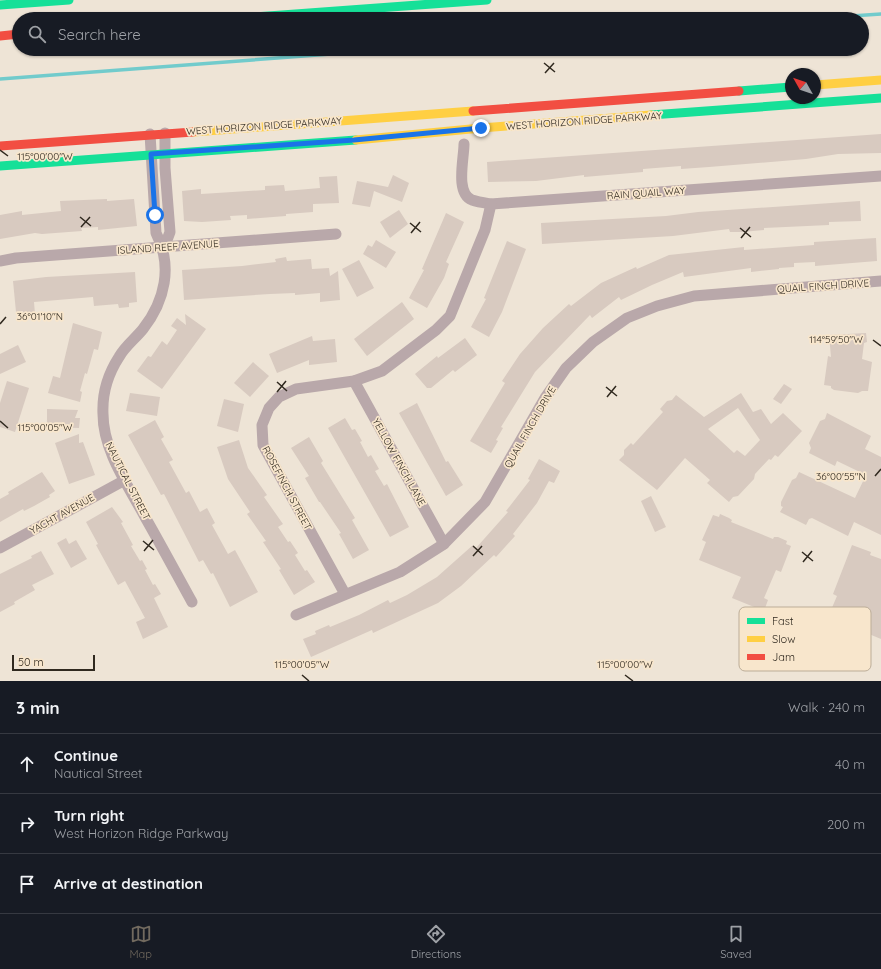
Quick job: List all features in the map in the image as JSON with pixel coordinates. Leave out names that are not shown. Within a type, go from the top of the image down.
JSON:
[{"type":"main road","points":[[0,5],[69,0]]},
{"type":"main road","points":[[322,12],[487,0]]},
{"type":"main road","points":[[0,36],[12,35]]},
{"type":"main road","points":[[821,85],[881,80]]},
{"type":"main road","name":"WEST HORIZON RIDGE PARKWAY","points":[[0,146],[422,113],[785,87]]},
{"type":"main road","name":"WEST HORIZON RIDGE PARKWAY","points":[[0,166],[165,152],[346,141],[481,128],[881,98]]},
{"type":"main road","points":[[422,113],[449,119],[454,122],[461,130],[464,144]]},
{"type":"main road","points":[[464,144],[472,134],[481,128]]},
{"type":"street","name":"NAUTICAL STREET","points":[[165,133],[170,232],[164,248],[165,276],[162,294],[150,320],[117,360],[106,385],[103,400],[104,427],[107,441],[125,480],[192,602]]},
{"type":"street","name":"NAUTICAL STREET","points":[[150,134],[156,233],[164,248]]},
{"type":"street","name":"RAIN QUAIL WAY","points":[[464,144],[461,187],[464,194],[471,200],[491,204],[881,176]]},
{"type":"street","name":"ROSEFINCH STREET","points":[[345,594],[262,445],[262,425],[270,408],[279,397],[296,389],[354,381],[382,372],[436,330],[450,316],[485,230],[491,204]]},
{"type":"street","name":"ISLAND REEF AVENUE","points":[[0,261],[16,258],[336,234]]},
{"type":"street","name":"QUAIL FINCH DRIVE","points":[[296,615],[400,572],[444,544],[485,502],[545,398],[566,368],[593,342],[628,318],[658,306],[694,296],[881,281]]},
{"type":"street","name":"YELLOW FINCH LANE","points":[[354,381],[444,544]]},
{"type":"street","name":"YACHT AVENUE","points":[[0,548],[125,480]]},
{"type":"building","points":[[881,134],[881,153],[838,154],[806,159],[681,169],[681,166],[643,169],[643,172],[584,177],[584,175],[536,181],[488,182],[487,162]]},
{"type":"building","points":[[393,175],[409,183],[402,202],[374,191],[370,207],[352,204],[357,181],[388,187]]},
{"type":"building","points":[[337,176],[339,203],[313,204],[313,212],[247,219],[247,215],[230,216],[231,220],[202,222],[184,221],[182,191],[201,189],[201,194],[265,190],[265,186],[284,185],[285,191],[320,188],[319,177]]},
{"type":"building","points":[[107,199],[107,201],[134,199],[137,226],[98,230],[98,227],[81,228],[82,231],[42,234],[35,233],[0,239],[0,215],[22,211],[22,215],[61,211],[60,201]]},
{"type":"building","points":[[860,201],[861,221],[829,222],[829,225],[764,228],[764,230],[742,232],[730,232],[729,229],[673,236],[542,244],[541,223],[666,216],[698,212]]},
{"type":"building","points":[[399,210],[408,224],[390,238],[380,222]]},
{"type":"building","points":[[446,213],[464,222],[446,262],[449,264],[444,278],[427,308],[409,298],[424,270],[422,269]]},
{"type":"building","points":[[876,238],[877,261],[815,266],[815,262],[794,263],[794,267],[779,269],[751,272],[751,268],[684,277],[683,272],[621,300],[619,297],[592,318],[590,315],[535,372],[501,427],[503,428],[496,440],[498,441],[491,453],[470,441],[505,383],[502,381],[520,354],[543,328],[569,304],[571,306],[601,283],[636,267],[637,269],[669,255],[744,247],[744,250],[814,245],[814,242]]},
{"type":"building","points":[[376,240],[396,252],[386,268],[363,254],[368,245],[372,247]]},
{"type":"building","points":[[507,241],[526,249],[502,312],[489,337],[471,327],[486,299],[484,298]]},
{"type":"building","points":[[286,257],[287,261],[311,259],[312,269],[329,268],[330,276],[338,271],[340,300],[320,302],[320,293],[295,295],[295,293],[184,300],[182,270],[276,262],[275,259]]},
{"type":"building","points":[[359,260],[374,288],[357,297],[342,269]]},
{"type":"building","points":[[135,272],[137,302],[129,303],[129,307],[119,308],[118,304],[94,306],[93,297],[34,302],[35,314],[23,315],[23,311],[16,312],[13,281],[46,277]]},
{"type":"building","points":[[402,302],[414,319],[367,356],[354,339]]},
{"type":"building","points":[[185,314],[206,329],[162,389],[137,371],[148,356],[151,357],[162,341],[167,345],[177,330],[171,326],[177,318],[186,325]]},
{"type":"building","points":[[73,323],[102,332],[98,350],[94,349],[87,374],[85,373],[80,391],[82,392],[80,402],[48,393],[53,376],[60,378]]},
{"type":"building","points":[[866,333],[867,342],[864,343],[862,359],[872,362],[868,391],[858,393],[834,390],[831,386],[824,385],[828,356],[831,357],[829,335]]},
{"type":"building","points":[[312,336],[313,341],[335,339],[337,362],[309,365],[309,360],[277,373],[269,354]]},
{"type":"building","points":[[465,338],[477,355],[455,372],[453,370],[431,388],[427,388],[415,374],[437,356],[438,358]]},
{"type":"building","points":[[18,345],[26,362],[0,374],[0,354]]},
{"type":"building","points":[[253,362],[269,376],[250,397],[234,383]]},
{"type":"building","points":[[7,381],[29,388],[15,432],[0,427],[0,403]]},
{"type":"building","points":[[784,384],[792,389],[781,404],[773,399]]},
{"type":"building","points":[[130,393],[160,397],[157,416],[126,411]]},
{"type":"building","points":[[741,393],[753,412],[761,409],[771,424],[783,413],[802,431],[778,457],[775,455],[771,460],[769,459],[755,474],[754,479],[738,496],[733,497],[729,502],[707,483],[710,480],[685,458],[657,490],[619,460],[624,455],[624,450],[631,443],[633,445],[663,412],[660,409],[667,401],[672,400],[676,395],[704,417]],"holes":[[[738,408],[760,440],[745,456],[737,450],[734,453],[708,429]]]},
{"type":"building","points":[[224,399],[244,404],[238,432],[217,426]]},
{"type":"building","points":[[417,403],[446,462],[448,461],[463,485],[446,496],[399,413]]},
{"type":"building","points":[[47,409],[78,410],[75,418],[80,418],[79,428],[47,427]]},
{"type":"building","points":[[827,413],[871,436],[865,449],[881,457],[881,535],[854,522],[848,536],[812,518],[809,519],[806,525],[780,512],[783,507],[781,506],[781,502],[792,480],[796,478],[799,472],[855,498],[866,475],[837,461],[835,466],[809,453],[811,448],[809,443],[820,421],[825,419]]},
{"type":"building","points":[[345,418],[352,430],[355,429],[362,441],[360,442],[368,457],[371,455],[379,469],[375,471],[384,486],[387,484],[409,527],[390,537],[328,428]]},
{"type":"building","points":[[155,420],[164,437],[161,439],[173,460],[169,462],[186,493],[189,491],[200,512],[207,508],[215,523],[212,525],[228,554],[235,550],[258,592],[230,607],[213,573],[211,574],[203,560],[199,562],[164,494],[161,495],[128,435]]},
{"type":"building","points":[[79,434],[79,443],[83,442],[95,475],[69,484],[55,443]]},
{"type":"building","points":[[309,437],[323,461],[321,463],[355,518],[352,520],[369,550],[353,559],[339,534],[341,533],[319,502],[305,478],[309,476],[291,448]]},
{"type":"building","points":[[239,440],[248,468],[267,495],[264,497],[283,524],[278,527],[288,542],[290,541],[298,553],[295,555],[305,571],[307,570],[315,582],[294,595],[279,570],[281,569],[263,542],[266,541],[247,514],[250,512],[228,479],[217,447]]},
{"type":"building","points":[[539,459],[560,471],[554,483],[549,481],[537,503],[513,534],[515,536],[496,557],[494,555],[461,586],[438,603],[373,633],[372,630],[311,657],[303,639],[316,634],[315,631],[329,625],[330,627],[359,615],[388,600],[390,603],[407,595],[437,577],[473,545],[476,548],[508,512],[506,511],[530,480],[528,479]]},
{"type":"building","points":[[42,472],[55,491],[49,495],[50,497],[24,511],[23,509],[0,522],[0,499],[9,494],[8,492]]},
{"type":"building","points":[[651,496],[666,527],[655,532],[641,501]]},
{"type":"building","points":[[112,507],[123,522],[121,523],[133,545],[131,546],[140,561],[142,560],[147,569],[145,570],[153,585],[155,584],[161,594],[154,598],[168,627],[143,639],[136,622],[145,618],[125,581],[118,585],[96,545],[98,544],[86,522]]},
{"type":"building","points":[[720,514],[732,520],[731,522],[773,539],[774,537],[778,537],[787,541],[786,544],[791,546],[781,572],[776,570],[764,598],[768,600],[765,607],[754,607],[732,598],[741,577],[699,560],[706,542],[702,540],[713,515],[719,517]]},
{"type":"building","points":[[66,538],[69,544],[76,540],[87,559],[71,568],[57,543]]},
{"type":"building","points":[[852,545],[871,552],[870,555],[881,559],[881,639],[871,635],[871,607],[832,607],[837,596],[833,594]]},
{"type":"building","points":[[41,551],[54,574],[32,585],[35,590],[14,602],[15,604],[0,612],[0,574],[32,558],[31,556]]},
{"type":"waterway","points":[[869,15],[881,14]]},
{"type":"waterway","points":[[0,79],[305,56]]},
{"type":"traffic: fast","points":[[0,5],[69,0]]},
{"type":"traffic: fast","points":[[322,12],[487,0]]},
{"type":"traffic: fast","points":[[739,91],[785,87]]},
{"type":"traffic: fast","points":[[651,115],[881,98]]},
{"type":"traffic: fast","points":[[0,166],[356,140]]},
{"type":"traffic: slow","points":[[821,85],[881,80]]},
{"type":"traffic: slow","points":[[193,132],[473,111]]},
{"type":"traffic: slow","points":[[356,140],[481,128],[651,115]]},
{"type":"traffic: jam","points":[[0,36],[12,35]]},
{"type":"traffic: jam","points":[[473,111],[739,91]]},
{"type":"traffic: jam","points":[[0,146],[193,132]]},
{"type":"route","points":[[155,215],[151,154],[354,140],[481,128]]}]
